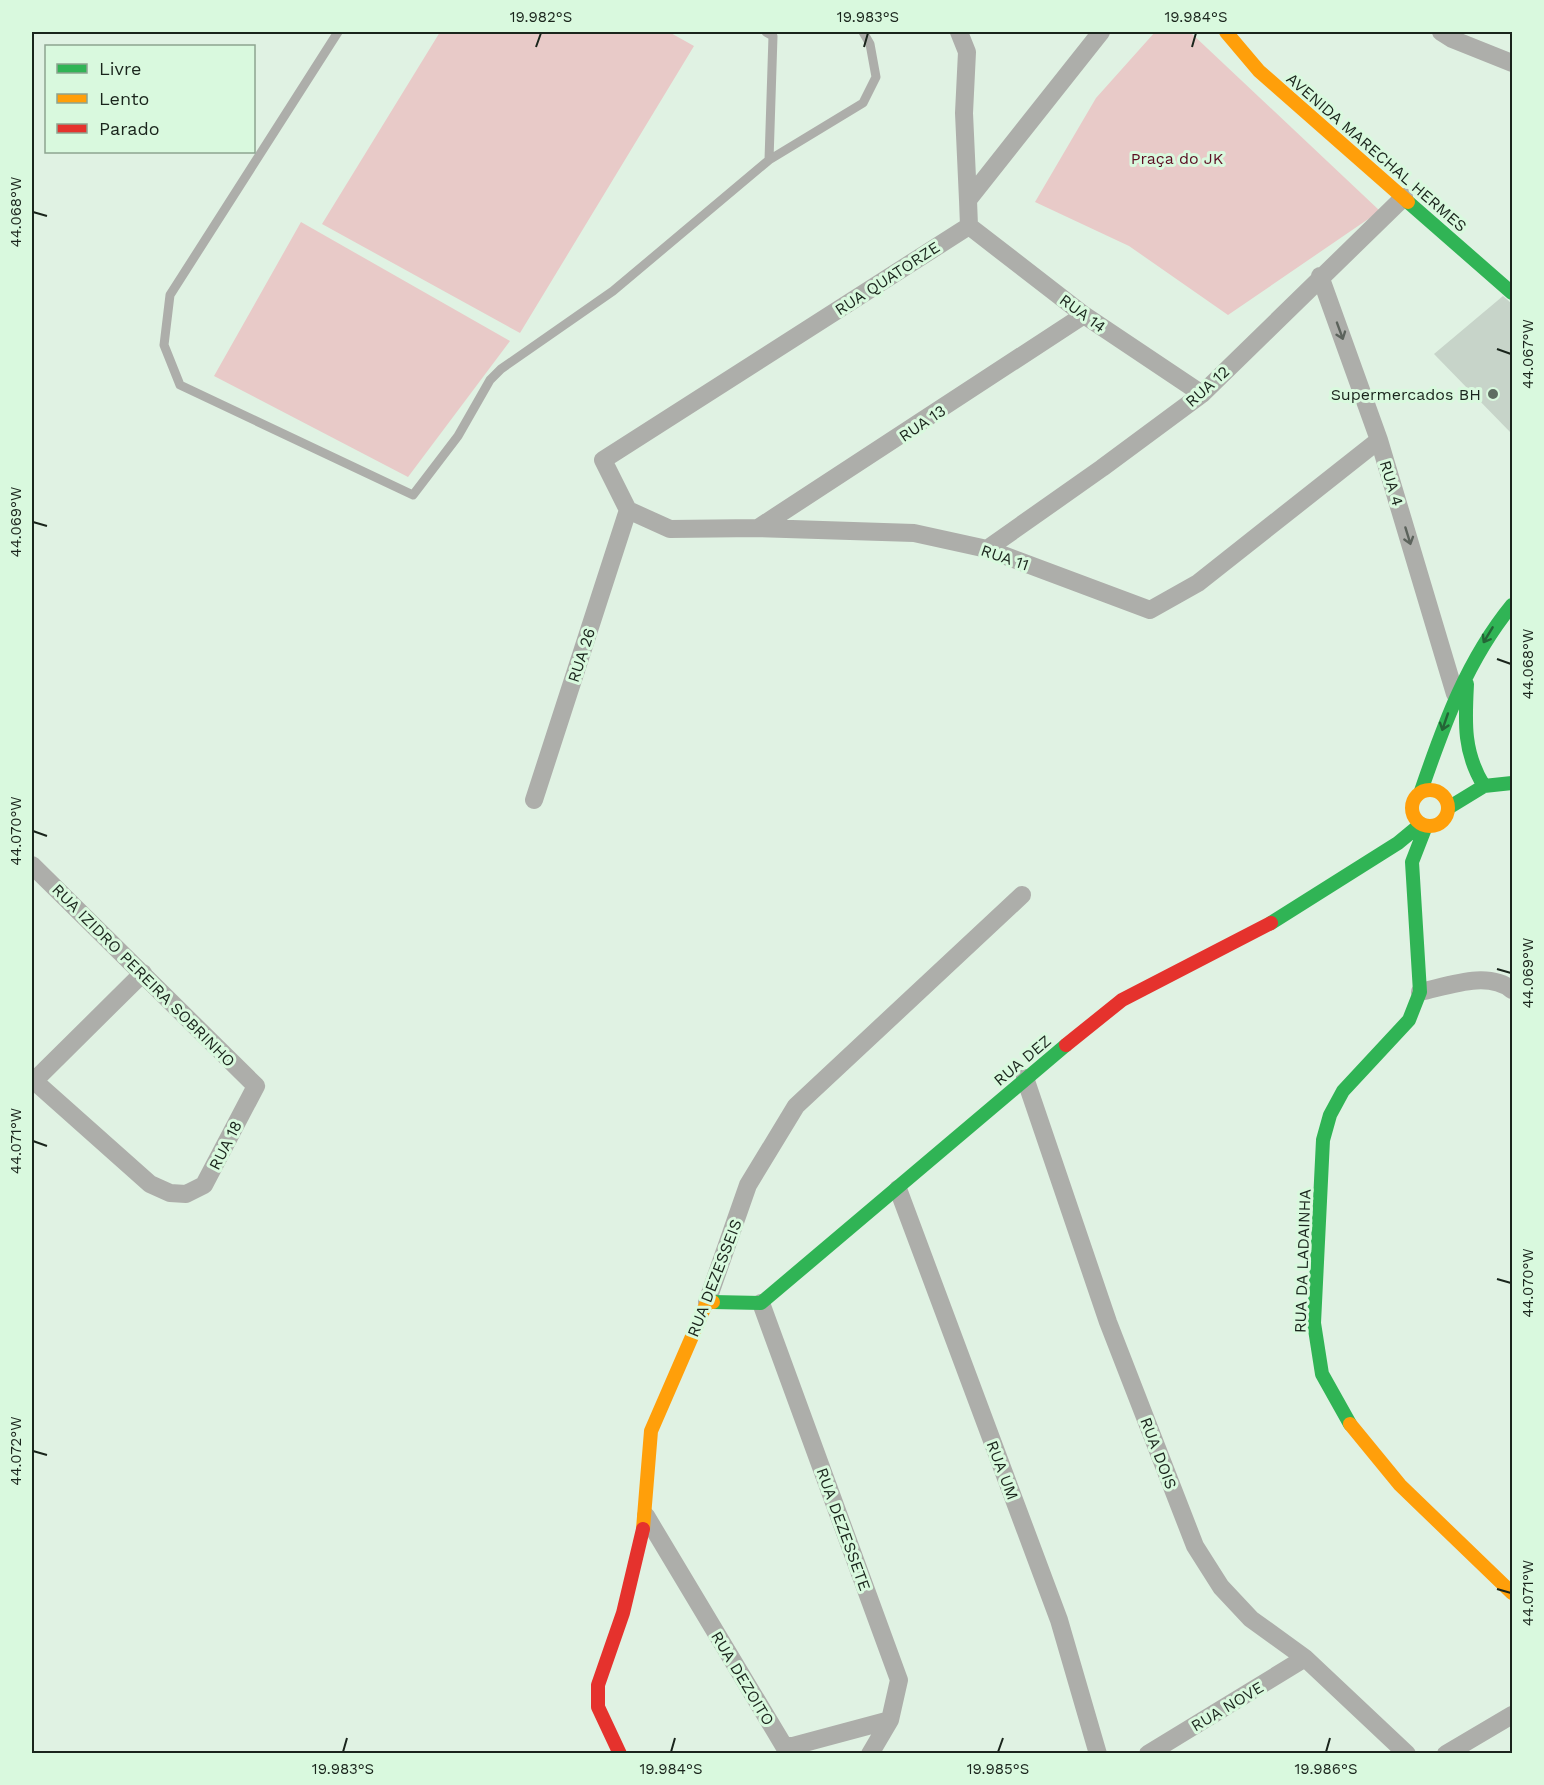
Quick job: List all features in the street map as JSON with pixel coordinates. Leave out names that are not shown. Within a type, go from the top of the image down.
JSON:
[{"type":"street","points":[[959,32],[967,52],[964,113],[969,225]]},
{"type":"street","points":[[968,200],[1101,32]]},
{"type":"street","name":"AVENIDA MARECHAL HERMES","points":[[1226,32],[1259,71],[1512,293]]},
{"type":"street","points":[[1441,32],[1452,39],[1512,63]]},
{"type":"street","name":"RUA 12","points":[[987,549],[1202,394],[1320,276],[1404,197]]},
{"type":"street","name":"RUA 14","points":[[969,225],[1084,315],[1202,394]]},
{"type":"street","name":"RUA QUATORZE","points":[[627,510],[603,460],[969,225]]},
{"type":"street","name":"RUA 4","points":[[1320,276],[1379,440],[1455,694]]},
{"type":"street","name":"RUA 13","points":[[758,528],[1084,315]]},
{"type":"street","name":"RUA 11","points":[[627,510],[670,530],[758,528],[914,533],[987,549],[1150,610],[1198,583],[1379,440]]},
{"type":"street","name":"RUA 26","points":[[534,800],[627,510]]},
{"type":"street","points":[[1512,605],[1494,624],[1455,694],[1421,791],[1412,804],[1412,812],[1424,825],[1442,821],[1447,811],[1484,786],[1512,783]]},
{"type":"street","points":[[1468,669],[1464,737],[1471,767],[1484,786]]},
{"type":"street","points":[[1412,888],[1436,841],[1447,811],[1445,798],[1439,792],[1421,791]]},
{"type":"street","name":"RUA DEZ","points":[[1378,855],[1412,812]]},
{"type":"street","name":"RUA DEZ","points":[[761,1303],[898,1189],[1025,1078],[1122,1000],[1260,930],[1424,825]]},
{"type":"street","name":"RUA DA LADAINHA","points":[[1424,825],[1412,862],[1420,992],[1409,1020],[1343,1091],[1330,1115],[1323,1140],[1314,1323],[1322,1374],[1345,1418],[1400,1485],[1512,1593]]},
{"type":"street","name":"RUA IZIDRO PEREIRA SOBRINHO","points":[[32,865],[256,1086]]},
{"type":"street","name":"RUA DEZESSEIS","points":[[620,1754],[598,1707],[598,1685],[623,1613],[645,1516],[651,1431],[707,1302],[748,1185],[796,1106],[1022,895]]},
{"type":"street","points":[[33,1080],[143,973]]},
{"type":"street","points":[[1420,992],[1474,980],[1505,984],[1512,990]]},
{"type":"street","name":"RUA DOIS","points":[[1025,1078],[1108,1322],[1195,1545],[1221,1587],[1251,1619],[1305,1658],[1407,1754]]},
{"type":"street","name":"RUA 18","points":[[33,1080],[150,1184],[170,1193],[186,1194],[204,1185],[256,1086]]},
{"type":"street","name":"RUA UM","points":[[898,1189],[1059,1620],[1098,1754]]},
{"type":"street","points":[[707,1302],[761,1303]]},
{"type":"street","name":"RUA DEZESSETE","points":[[761,1303],[899,1680],[890,1720],[870,1754]]},
{"type":"street","name":"RUA DEZOITO","points":[[645,1516],[784,1746],[793,1746],[890,1720]]},
{"type":"street","name":"RUA NOVE","points":[[1148,1754],[1305,1658]]},
{"type":"street","points":[[1446,1754],[1512,1715]]},
{"type":"lane","points":[[338,32],[170,295],[164,345],[180,385],[413,495],[458,436],[490,380],[501,369],[613,291],[769,160],[863,103],[876,76],[870,44],[863,32]]},
{"type":"lane","points":[[766,32],[773,36],[769,160]]},
{"type":"green space","points":[[440,32],[669,32],[694,46],[520,333],[322,224]]},
{"type":"green space","name":"Praça do JK","points":[[1155,32],[1190,32],[1380,211],[1228,315],[1129,246],[1035,202],[1096,98]]},
{"type":"green space","points":[[301,222],[510,341],[408,477],[214,376]]},
{"type":"building","name":"Supermercados BH","points":[[1503,296],[1512,304],[1512,434],[1434,354]]},
{"type":"traffic: fast","points":[[1408,202],[1512,293]]},
{"type":"traffic: fast","points":[[1421,791],[1448,717],[1469,670],[1512,605]]},
{"type":"traffic: fast","points":[[1467,684],[1466,724],[1469,749],[1484,786]]},
{"type":"traffic: fast","points":[[1448,808],[1484,786],[1512,783]]},
{"type":"traffic: fast","points":[[1271,923],[1398,843],[1421,824]]},
{"type":"traffic: fast","points":[[1350,1424],[1322,1374],[1314,1323],[1323,1140],[1330,1115],[1343,1091],[1409,1020],[1420,992],[1412,862],[1426,826]]},
{"type":"traffic: fast","points":[[713,1302],[761,1303],[1066,1045]]},
{"type":"traffic: slow","points":[[1226,32],[1259,71],[1408,202]]},
{"type":"traffic: slow","points":[[1430,790],[1443,795],[1448,808],[1443,821],[1430,826],[1417,821],[1412,808],[1417,795],[1430,790]]},
{"type":"traffic: slow","points":[[643,1529],[651,1431],[707,1302],[713,1302]]},
{"type":"traffic: slow","points":[[1350,1424],[1400,1485],[1512,1593]]},
{"type":"traffic: jam","points":[[1066,1045],[1122,1000],[1271,923]]},
{"type":"traffic: jam","points":[[620,1754],[598,1707],[598,1685],[623,1613],[643,1529]]},
{"type":"place","name":"Supermercados BH","points":[[1493,394]]}]
